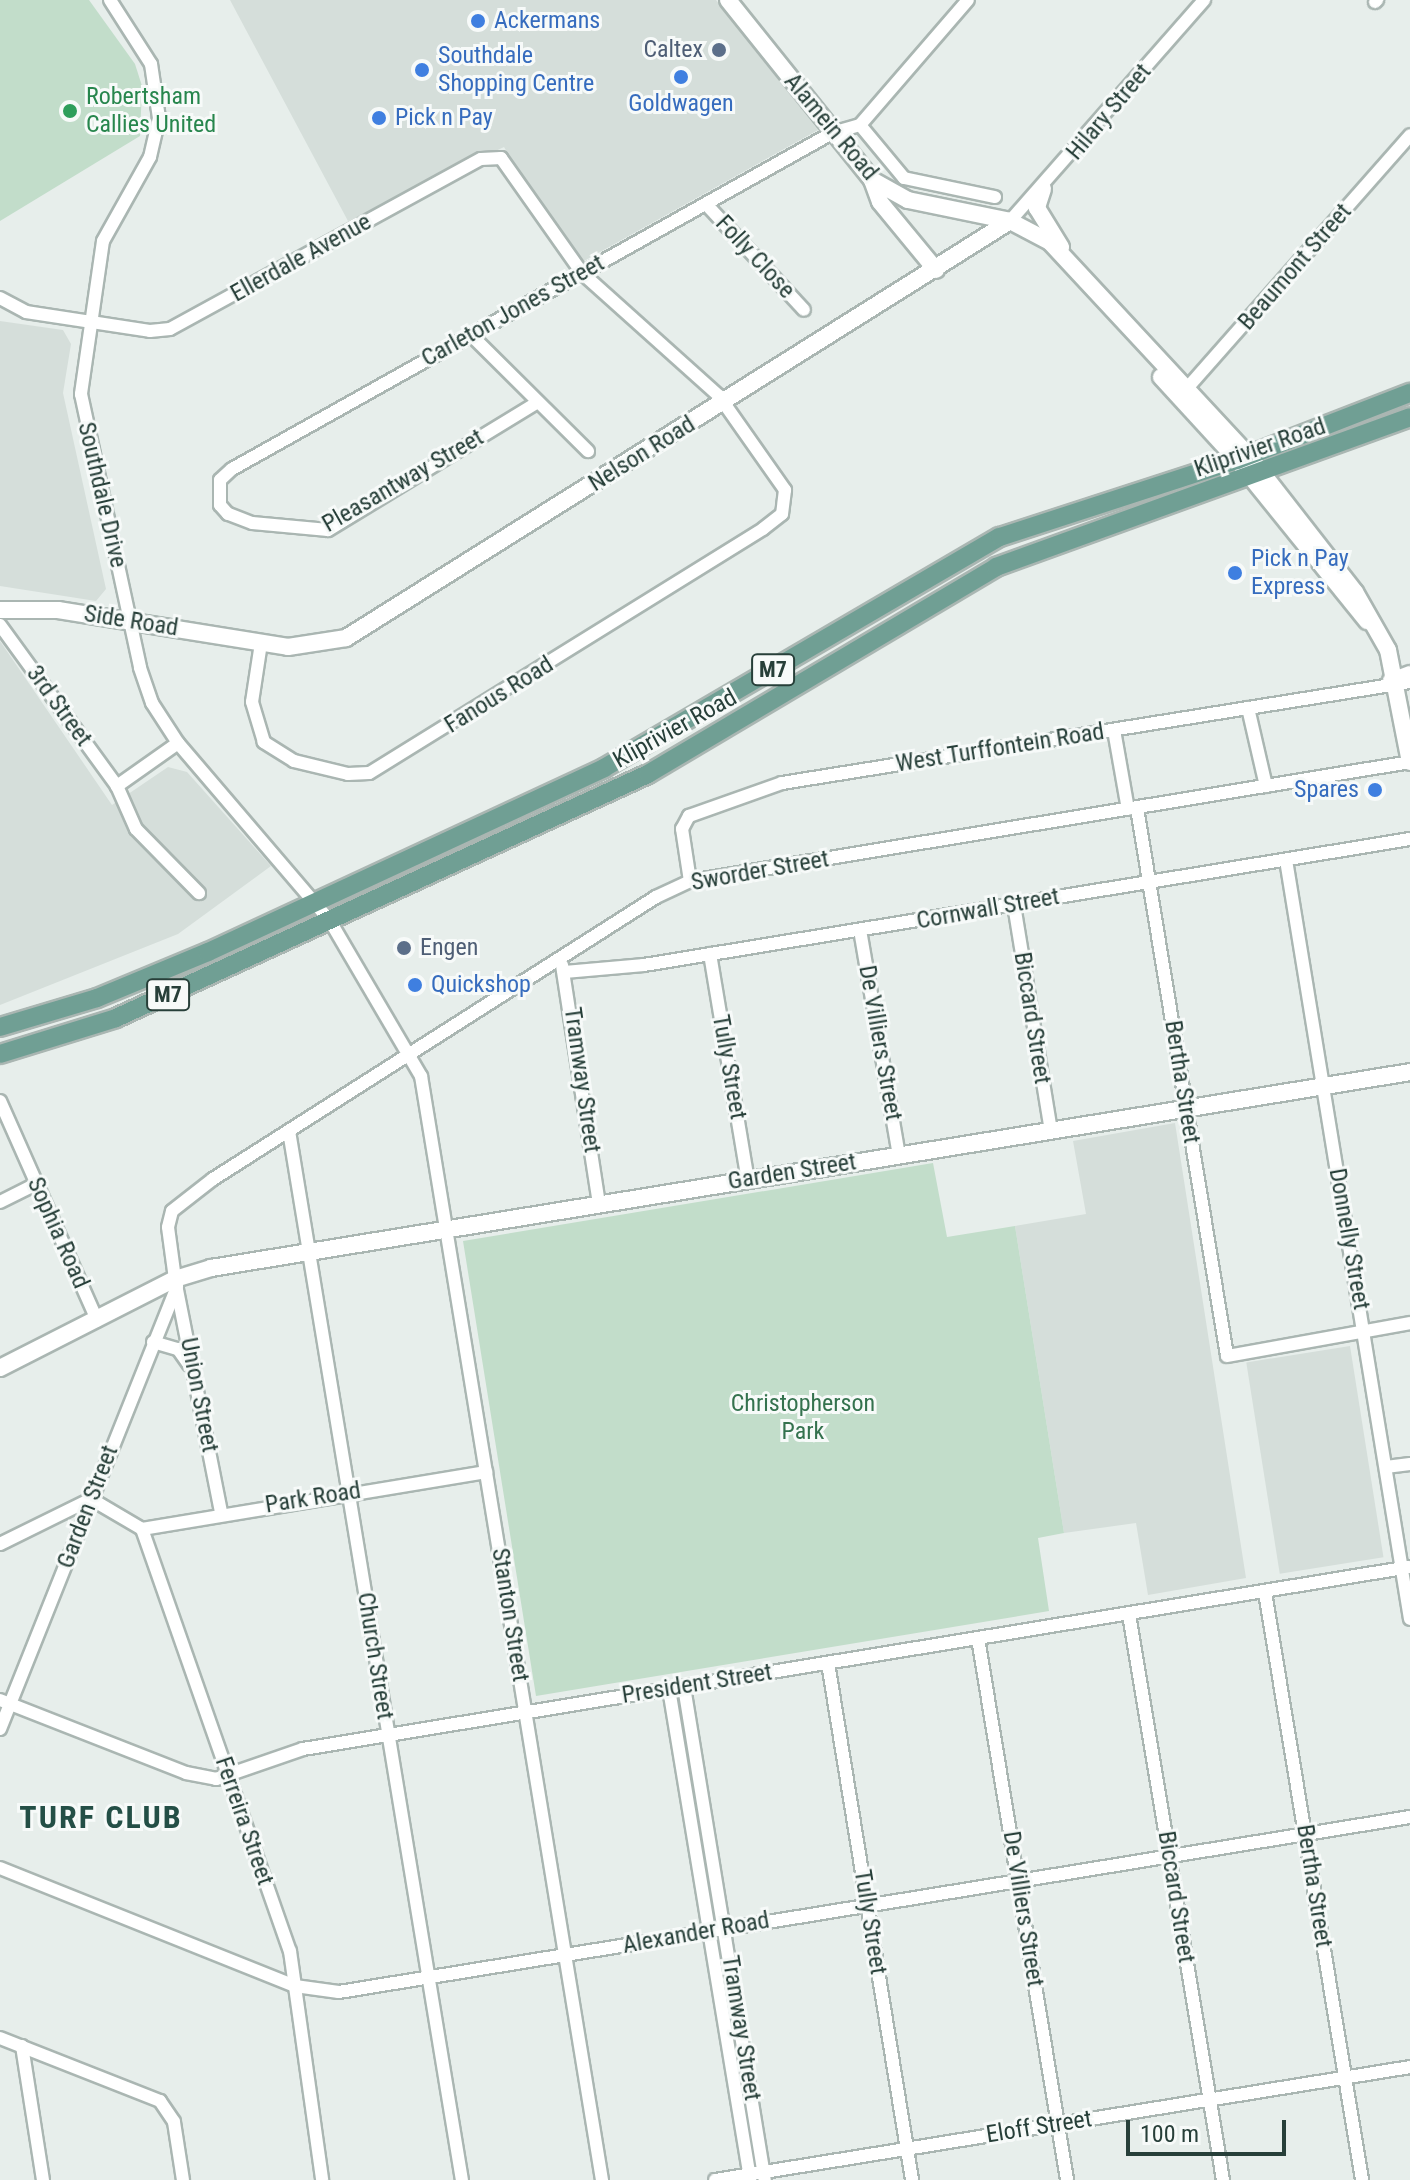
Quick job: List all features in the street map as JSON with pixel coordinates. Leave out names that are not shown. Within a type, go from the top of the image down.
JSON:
[{"type":"main road","name":"Kliprivier Road","points":[[0,1027],[111,993],[317,902],[640,749],[1000,537],[1243,458],[1410,393]]},
{"type":"main road","name":"Kliprivier Road","points":[[0,1054],[116,1018],[648,774],[996,567],[1258,476],[1410,417]]},
{"type":"street","name":"Southdale Drive","points":[[110,0],[148,57],[160,103],[150,157],[103,241],[88,321],[82,405],[152,703],[178,743],[317,902],[411,1052]]},
{"type":"street","name":"Alamein Road","points":[[728,0],[872,180],[908,200],[1010,221],[1050,242],[1074,266]]},
{"type":"street","points":[[968,0],[860,125],[904,178],[995,197]]},
{"type":"street","name":"Hilary Street","points":[[1010,221],[1043,189],[1204,0]]},
{"type":"street","name":"Carleton Jones Street","points":[[220,505],[220,480],[232,469],[832,133],[860,125]]},
{"type":"street","name":"Beaumont Street","points":[[1182,393],[1410,135]]},
{"type":"street","name":"Ellerdale Avenue","points":[[0,298],[26,312],[150,331],[180,325],[481,159],[506,161],[582,273]]},
{"type":"street","points":[[872,180],[880,202],[936,270]]},
{"type":"street","points":[[1043,189],[1039,212],[1074,266],[1182,393],[1243,458],[1355,592],[1399,680],[1410,762]]},
{"type":"street","name":"Folly Close","points":[[706,204],[804,310]]},
{"type":"street","name":"Nelson Road","points":[[261,643],[313,646],[358,632],[1010,221]]},
{"type":"street","points":[[582,273],[724,402]]},
{"type":"street","points":[[471,335],[588,451]]},
{"type":"street","name":"Pleasantway Street","points":[[220,505],[228,514],[252,523],[328,530],[538,402]]},
{"type":"street","name":"Fanous Road","points":[[261,643],[252,712],[264,742],[294,761],[348,774],[369,773],[763,529],[782,514],[783,484],[724,402]]},
{"type":"street","name":"Side Road","points":[[0,610],[131,620],[261,643]]},
{"type":"street","name":"3rd Street","points":[[0,625],[117,786],[136,829],[199,893]]},
{"type":"street","name":"West Turffontein Road","points":[[690,881],[682,829],[689,816],[708,806],[782,783],[1248,708],[1399,680]]},
{"type":"street","points":[[1248,708],[1266,786]]},
{"type":"street","name":"Bertha Street","points":[[1114,730],[1150,881],[1227,1356],[1365,1331]]},
{"type":"street","points":[[117,786],[178,743]]},
{"type":"street","name":"Sworder Street","points":[[176,1283],[168,1227],[172,1211],[201,1186],[559,958],[690,881],[1410,762]]},
{"type":"street","name":"Cornwall Street","points":[[565,972],[710,954],[1410,839]]},
{"type":"street","name":"Donnelly Street","points":[[1286,860],[1386,1467],[1406,1568],[1410,1619]]},
{"type":"street","name":"Biccard Street","points":[[1014,905],[1051,1130]]},
{"type":"street","name":"De Villiers Street","points":[[860,930],[899,1155]]},
{"type":"street","name":"Tully Street","points":[[710,954],[748,1180]]},
{"type":"street","name":"Tramway Street","points":[[559,958],[565,972],[599,1204]]},
{"type":"street","name":"Stanton Street","points":[[411,1052],[423,1086],[602,2180]]},
{"type":"street","name":"Garden Street","points":[[0,1729],[5,1702],[91,1499],[176,1283],[310,1251],[1410,1072]]},
{"type":"street","name":"Sophia Road","points":[[0,1101],[97,1320]]},
{"type":"street","name":"Church Street","points":[[289,1131],[462,2180]]},
{"type":"street","points":[[0,1202],[36,1184]]},
{"type":"street","points":[[0,1368],[176,1283]]},
{"type":"street","name":"Union Street","points":[[176,1283],[221,1512]]},
{"type":"street","points":[[1365,1331],[1410,1323]]},
{"type":"street","points":[[153,1342],[181,1352],[196,1379]]},
{"type":"street","points":[[1386,1467],[1410,1464]]},
{"type":"street","name":"Park Road","points":[[142,1529],[221,1512],[486,1472]]},
{"type":"street","points":[[0,1544],[91,1499],[142,1529]]},
{"type":"street","name":"Ferreira Street","points":[[142,1529],[290,1951],[322,2180]]},
{"type":"street","name":"President Street","points":[[5,1702],[208,1779],[303,1749],[1406,1568]]},
{"type":"street","name":"Bertha Street","points":[[1265,1592],[1362,2180]]},
{"type":"street","name":"Biccard Street","points":[[1129,1614],[1223,2180]]},
{"type":"street","name":"De Villiers Street","points":[[978,1638],[1067,2180]]},
{"type":"street","name":"Tully Street","points":[[828,1663],[912,2180]]},
{"type":"street","name":"Tramway Street","points":[[684,1687],[764,2176]]},
{"type":"street","name":"Tramway Street","points":[[669,1689],[749,2177]]},
{"type":"street","points":[[689,1809],[705,1807]]},
{"type":"street","name":"Alexander Road","points":[[0,1868],[295,1986],[339,1992],[1410,1817]]},
{"type":"street","points":[[0,2038],[151,2096],[167,2107],[183,2180]]},
{"type":"street","points":[[22,2046],[43,2180]]},
{"type":"street","name":"Eloff Street","points":[[715,2180],[764,2176],[907,2147],[1410,2067]]},
{"type":"shaded area","name":"Southdale Shopping Centre","points":[[230,0],[716,0],[818,130],[575,266],[504,147],[348,221]]},
{"type":"shaded area","points":[[0,321],[63,330],[71,344],[63,393],[106,589],[96,601],[0,586]]},
{"type":"shaded area","points":[[0,641],[112,805],[168,767],[187,772],[271,866],[178,934],[0,1005]]},
{"type":"shaded area","points":[[1175,1123],[1246,1578],[1148,1595],[1136,1523],[1064,1533],[1015,1226],[1086,1214],[1073,1141]]},
{"type":"shaded area","points":[[1350,1346],[1383,1557],[1280,1574],[1246,1362]]},
{"type":"green space","name":"Robertsham Callies United","points":[[0,0],[89,0],[135,64],[142,86],[140,136],[0,221]]},
{"type":"green space","name":"Christopherson Park","points":[[933,1163],[947,1237],[1015,1226],[1064,1533],[1038,1538],[1049,1611],[536,1696],[463,1241]]},
{"type":"place","name":"Ackermans","points":[[478,21]]},
{"type":"place","name":"Caltex","points":[[719,50]]},
{"type":"place","name":"Southdale Shopping Centre","points":[[422,70]]},
{"type":"place","name":"Goldwagen","points":[[681,77]]},
{"type":"place","name":"Robertsham Callies United","points":[[70,111]]},
{"type":"place","name":"Pick n Pay","points":[[379,118]]},
{"type":"place","name":"Pick n Pay Express","points":[[1235,573]]},
{"type":"place","name":"Spares","points":[[1375,790]]},
{"type":"place","name":"Engen","points":[[404,948]]},
{"type":"place","name":"Quickshop","points":[[415,985]]},
{"type":"district","name":"TURF CLUB","points":[[101,1817]]}]
